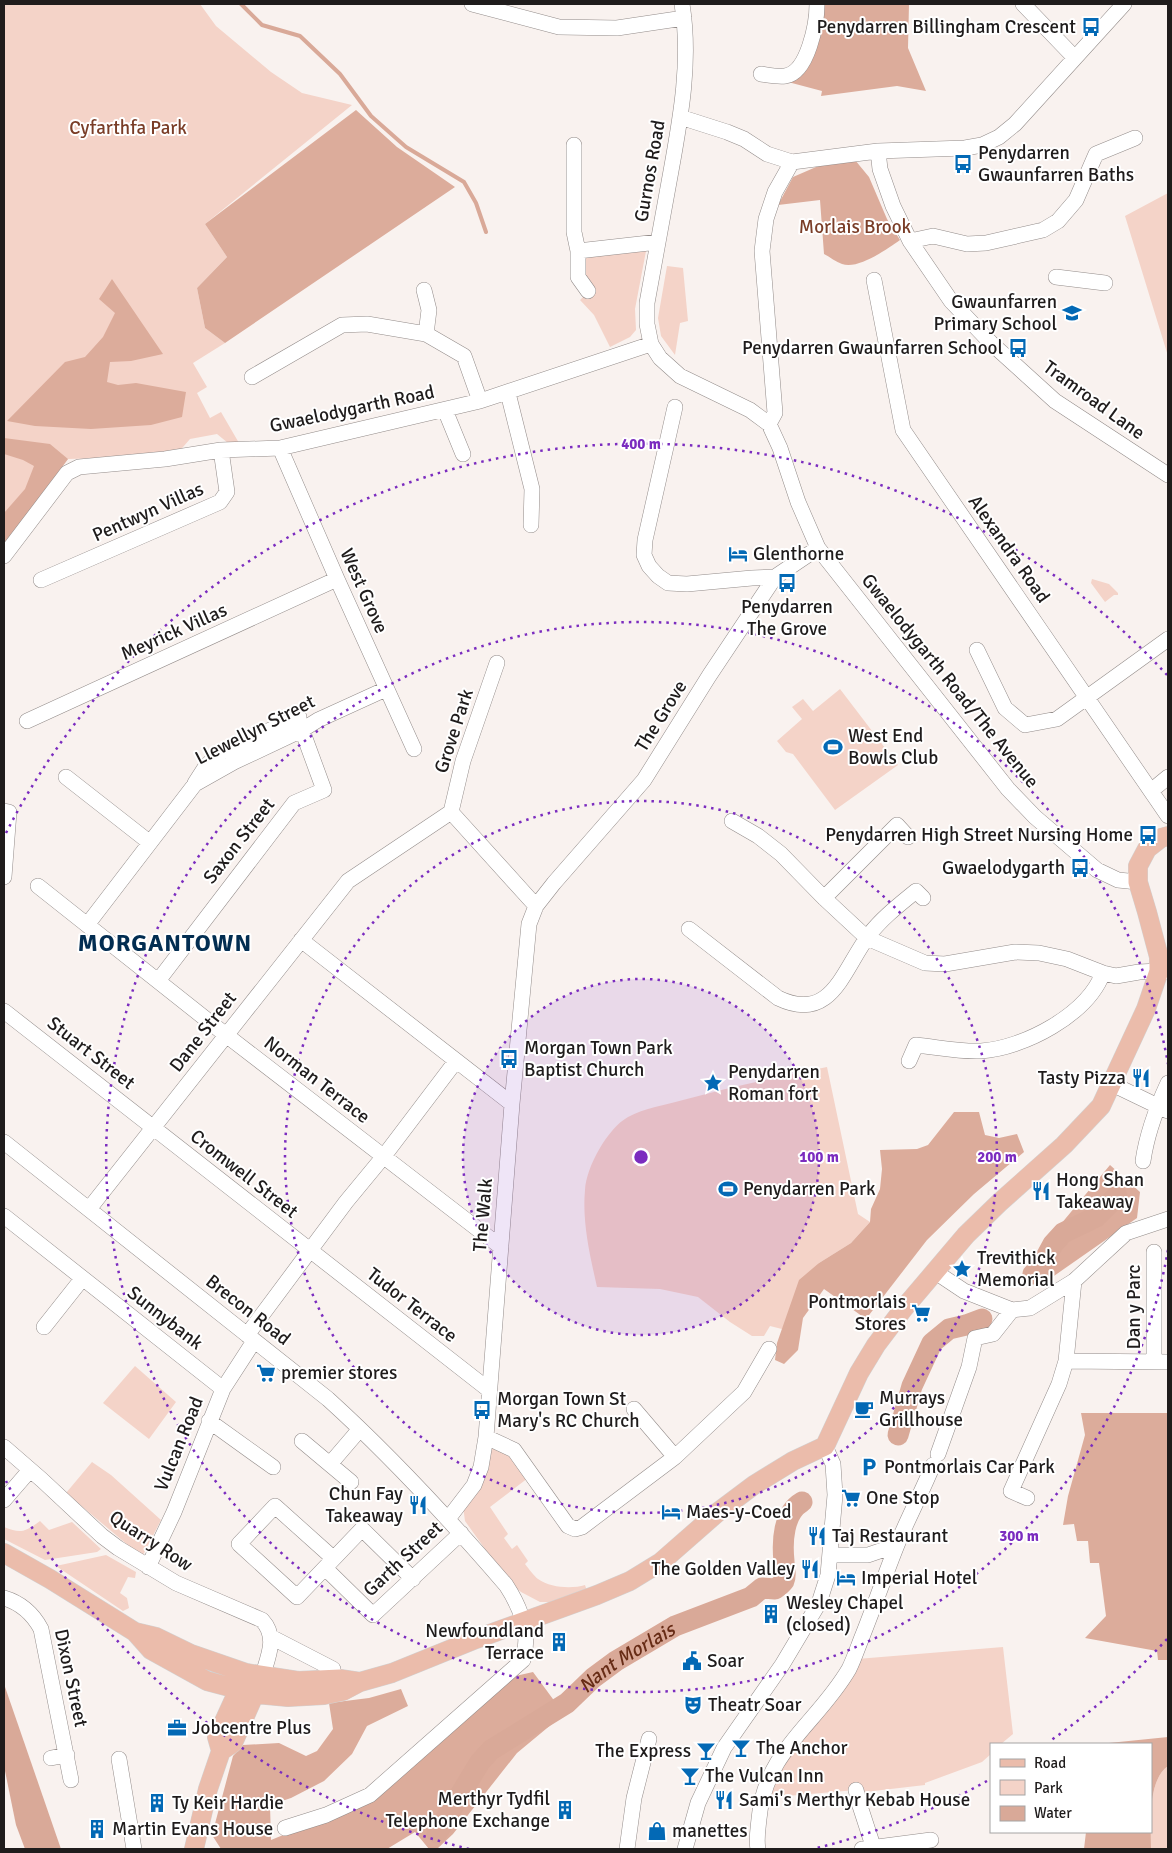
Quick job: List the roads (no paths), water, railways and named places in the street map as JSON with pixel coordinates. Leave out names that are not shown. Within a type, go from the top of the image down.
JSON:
[{"type":"main road","points":[[4,1554],[50,1579],[135,1632],[151,1650],[207,1681],[250,1683],[288,1697],[324,1695],[343,1691],[360,1682],[392,1673],[524,1621],[597,1596],[630,1581],[661,1562],[718,1512],[754,1485],[793,1461],[825,1446],[858,1373],[898,1315],[934,1271],[999,1203],[1057,1152],[1101,1106],[1164,972],[1138,882],[1138,866],[1147,849],[1161,838],[1168,836]]},
{"type":"main road","points":[[194,1849],[208,1789],[221,1751],[217,1737],[250,1683]]},
{"type":"street","points":[[472,4],[559,28],[617,28],[683,11]]},
{"type":"street","points":[[761,74],[786,76],[798,69],[810,44],[816,21],[817,4]]},
{"type":"street","points":[[1023,4],[1074,57]]},
{"type":"street","points":[[680,118],[727,132],[768,154],[792,162],[900,149],[965,148],[982,145],[999,137],[1015,124],[1124,4]]},
{"type":"street","name":"Gurnos Road","points":[[651,344],[647,324],[647,304],[680,118],[685,65],[683,11]]},
{"type":"street","points":[[910,241],[932,236],[967,244],[986,243],[1043,230],[1058,221],[1076,200],[1096,154],[1135,138]]},
{"type":"street","points":[[574,145],[574,232],[578,250],[578,277],[588,291]]},
{"type":"street","name":"Tramroad Lane","points":[[878,151],[880,169],[893,206],[910,241],[952,301],[992,343],[1048,395],[1168,475]]},
{"type":"street","points":[[651,344],[660,358],[680,376],[750,410],[770,424],[775,413],[762,251],[766,219],[775,192],[792,162]]},
{"type":"street","points":[[578,250],[658,242]]},
{"type":"street","points":[[1056,277],[1105,283]]},
{"type":"street","name":"Alexandra Road","points":[[874,280],[903,430],[1168,816]]},
{"type":"street","points":[[424,290],[429,310],[426,334]]},
{"type":"street","points":[[252,377],[342,325],[367,324],[426,334],[464,356],[480,401]]},
{"type":"street","name":"Gwaelodygarth Road","points":[[4,556],[72,469],[165,459],[221,450],[280,448],[480,401],[651,344]]},
{"type":"street","points":[[508,393],[532,489],[531,524]]},
{"type":"street","points":[[675,407],[645,540],[644,555],[649,566],[668,583],[687,584],[752,578],[775,578]]},
{"type":"street","points":[[445,410],[462,454]]},
{"type":"street","name":"Gwaelodygarth Road/The Avenue","points":[[770,424],[798,502],[818,548],[1008,789],[1035,817],[1097,870],[1118,880],[1138,882]]},
{"type":"street","name":"West Grove","points":[[280,448],[337,580],[414,749]]},
{"type":"street","name":"Pentwyn Villas","points":[[41,580],[220,502],[227,492],[221,450]]},
{"type":"street","name":"The Grove","points":[[536,906],[644,780],[709,676],[775,578],[818,548]]},
{"type":"street","name":"Meyrick Villas","points":[[27,721],[337,580]]},
{"type":"street","points":[[977,650],[1005,708],[1025,725],[1056,719],[1168,639]]},
{"type":"street","name":"Grove Park","points":[[451,812],[463,761],[497,663]]},
{"type":"street","name":"Llewellyn Street","points":[[87,925],[195,784],[300,724],[318,720],[386,688]]},
{"type":"street","name":"Saxon Street","points":[[158,981],[294,803],[324,790],[300,724]]},
{"type":"street","points":[[66,776],[150,842]]},
{"type":"street","points":[[1151,791],[1168,777]]},
{"type":"street","points":[[4,878],[6,812]]},
{"type":"street","points":[[451,812],[536,906]]},
{"type":"street","name":"Dane Street","points":[[88,1209],[348,881],[451,812]]},
{"type":"street","points":[[732,821],[758,836],[781,854],[867,938],[925,963],[945,964],[1015,952],[1039,953],[1067,959],[1116,976],[1139,972],[1164,972]]},
{"type":"street","points":[[824,898],[897,824],[908,837]]},
{"type":"street","name":"Norman Terrace","points":[[38,886],[226,1035],[500,1247]]},
{"type":"street","points":[[689,929],[778,998],[804,1006],[816,1003],[828,996],[838,985],[867,938],[881,920],[916,891],[923,898]]},
{"type":"street","name":"The Walk","points":[[448,1518],[474,1485],[481,1467],[486,1437],[512,1104],[529,924],[536,906]]},
{"type":"street","points":[[301,940],[512,1104]]},
{"type":"street","points":[[909,1062],[916,1045],[965,1051],[984,1051],[1010,1045],[1039,1034],[1065,1019],[1100,983],[1104,973]]},
{"type":"street","points":[[4,1006],[4,1014]]},
{"type":"street","name":"Stuart Street","points":[[4,1011],[153,1127]]},
{"type":"street","name":"Vulcan Road","points":[[148,1567],[174,1512],[222,1389],[251,1338],[346,1202],[384,1156],[456,1061]]},
{"type":"street","points":[[1143,1161],[1147,1138],[1163,1108],[1168,1083]]},
{"type":"street","points":[[1112,1084],[1163,1108]]},
{"type":"street","name":"Cromwell Street","points":[[153,1127],[310,1251]]},
{"type":"street","name":"Brecon Road","points":[[4,1142],[328,1399],[448,1518],[506,1585],[524,1621]]},
{"type":"street","name":"Sunnybank","points":[[4,1216],[222,1389]]},
{"type":"street","points":[[934,1271],[964,1291],[1012,1310],[1030,1308],[1074,1281],[1126,1233],[1168,1219]]},
{"type":"street","name":"Tudor Terrace","points":[[310,1251],[490,1390]]},
{"type":"street","name":"Dan y Parc","points":[[1066,1362],[1161,1362],[1154,1252]]},
{"type":"street","points":[[44,1327],[82,1279]]},
{"type":"street","points":[[1027,1498],[1011,1491],[1059,1384],[1066,1362],[1074,1281]]},
{"type":"street","points":[[758,1849],[760,1807],[765,1786],[775,1764],[789,1744],[808,1725],[849,1668],[878,1599],[897,1545],[935,1459],[969,1367],[975,1338],[993,1334],[1012,1310]]},
{"type":"street","points":[[486,1437],[514,1450],[568,1526],[575,1529],[582,1527],[675,1457],[744,1392],[769,1349]]},
{"type":"street","points":[[634,1409],[675,1457]]},
{"type":"street","points":[[209,1421],[273,1467]]},
{"type":"street","points":[[330,1464],[360,1429]]},
{"type":"street","points":[[302,1441],[351,1482]]},
{"type":"street","points":[[685,1849],[698,1803],[724,1748],[771,1681],[819,1603],[828,1575],[835,1494],[833,1464],[825,1446]]},
{"type":"street","name":"Quarry Row","points":[[4,1447],[102,1536],[148,1567],[203,1596],[262,1620],[269,1628],[271,1637]]},
{"type":"street","points":[[4,1500],[30,1470]]},
{"type":"street","points":[[329,1563],[275,1506],[239,1544],[297,1597],[362,1529],[413,1579]]},
{"type":"street","name":"Garth Street","points":[[329,1563],[373,1615],[461,1533]]},
{"type":"street","points":[[830,1555],[868,1555],[897,1545]]},
{"type":"street","name":"Dixon Street","points":[[4,1598],[24,1608],[35,1619],[41,1629],[71,1780]]},
{"type":"street","points":[[285,1828],[326,1815],[361,1799],[385,1782],[523,1660],[526,1640],[524,1621]]},
{"type":"street","points":[[250,1683],[268,1657],[271,1637],[333,1669]]},
{"type":"street","points":[[627,1849],[634,1798],[649,1739]]},
{"type":"street","name":"Dixon Street","points":[[52,1758],[67,1756]]},
{"type":"street","points":[[119,1759],[134,1849]]},
{"type":"street","points":[[856,1790],[870,1849],[931,1840]]},
{"type":"water","points":[[4,1684],[61,1849],[25,1849],[16,1825],[4,1766]]},
{"type":"waterway","points":[[241,4],[262,25],[300,36],[340,74],[371,116],[406,147],[464,182],[476,203],[486,232]]},
{"type":"waterway","name":"Nant Morlais","points":[[1033,1274],[1040,1268],[1053,1244],[1063,1233],[1096,1217],[1117,1196]]},
{"type":"waterway","name":"Nant Morlais","points":[[898,1435],[912,1386],[932,1343],[949,1329],[982,1319]]},
{"type":"waterway","name":"Nant Morlais","points":[[437,1833],[480,1762],[491,1750],[567,1703],[593,1678],[616,1661],[675,1626],[751,1597],[762,1588],[775,1589],[781,1584],[785,1576],[783,1545],[787,1520],[802,1502]]},
{"type":"place","name":"Penydarren Billingham Crescent","points":[[1091,27]]},
{"type":"place","name":"Penydarren Gwaunfarren Baths","points":[[963,164]]},
{"type":"place","name":"Gwaunfarren Primary School","points":[[1072,313]]},
{"type":"place","name":"Penydarren Gwaunfarren School","points":[[1018,348]]},
{"type":"place","name":"Glenthorne","points":[[738,554]]},
{"type":"place","name":"Penydarren The Grove","points":[[787,583]]},
{"type":"place","name":"West End Bowls Club","points":[[833,747]]},
{"type":"place","name":"Penydarren High Street Nursing Home","points":[[1148,835]]},
{"type":"place","name":"Gwaelodygarth","points":[[1080,868]]},
{"type":"place","name":"Morgan Town Park Baptist Church","points":[[509,1059]]},
{"type":"place","name":"Tasty Pizza","points":[[1141,1078]]},
{"type":"place","name":"Penydarren Roman fort","points":[[713,1083]]},
{"type":"place","name":"Penydarren Park","points":[[728,1189]]},
{"type":"place","name":"Hong Shan Takeaway","points":[[1041,1191]]},
{"type":"place","name":"Trevithick Memorial","points":[[962,1269]]},
{"type":"place","name":"Pontmorlais Stores","points":[[921,1313]]},
{"type":"place","name":"premier stores","points":[[266,1373]]},
{"type":"place","name":"Murrays Grillhouse","points":[[864,1409]]},
{"type":"place","name":"Morgan Town St Mary's RC Church","points":[[482,1410]]},
{"type":"place","name":"Pontmorlais Car Park","points":[[869,1467]]},
{"type":"place","name":"One Stop","points":[[851,1498]]},
{"type":"place","name":"Chun Fay Takeaway","points":[[418,1505]]},
{"type":"place","name":"Maes-y-Coed","points":[[671,1512]]},
{"type":"place","name":"Taj Restaurant","points":[[817,1536]]},
{"type":"place","name":"The Golden Valley","points":[[810,1569]]},
{"type":"place","name":"Imperial Hotel","points":[[846,1578]]},
{"type":"place","name":"Wesley Chapel (closed)","points":[[771,1614]]},
{"type":"place","name":"Newfoundland Terrace","points":[[559,1642]]},
{"type":"place","name":"Soar","points":[[692,1661]]},
{"type":"place","name":"Theatr Soar","points":[[693,1705]]},
{"type":"place","name":"Jobcentre Plus","points":[[177,1728]]},
{"type":"place","name":"The Anchor","points":[[741,1748]]},
{"type":"place","name":"The Express","points":[[706,1751]]},
{"type":"place","name":"The Vulcan Inn","points":[[690,1776]]},
{"type":"place","name":"Sami's Merthyr Kebab House","points":[[724,1800]]},
{"type":"place","name":"Ty Keir Hardie","points":[[157,1803]]},
{"type":"place","name":"Merthyr Tydfil Telephone Exchange","points":[[565,1810]]},
{"type":"place","name":"Martin Evans House","points":[[97,1829]]},
{"type":"place","name":"manettes","points":[[657,1831]]},
{"type":"district","name":"MORGANTOWN","points":[[165,943]]},
{"type":"park label","name":"Cyfarthfa Park","points":[[128,128]]},
{"type":"park label","name":"Morlais Brook","points":[[855,227]]}]
